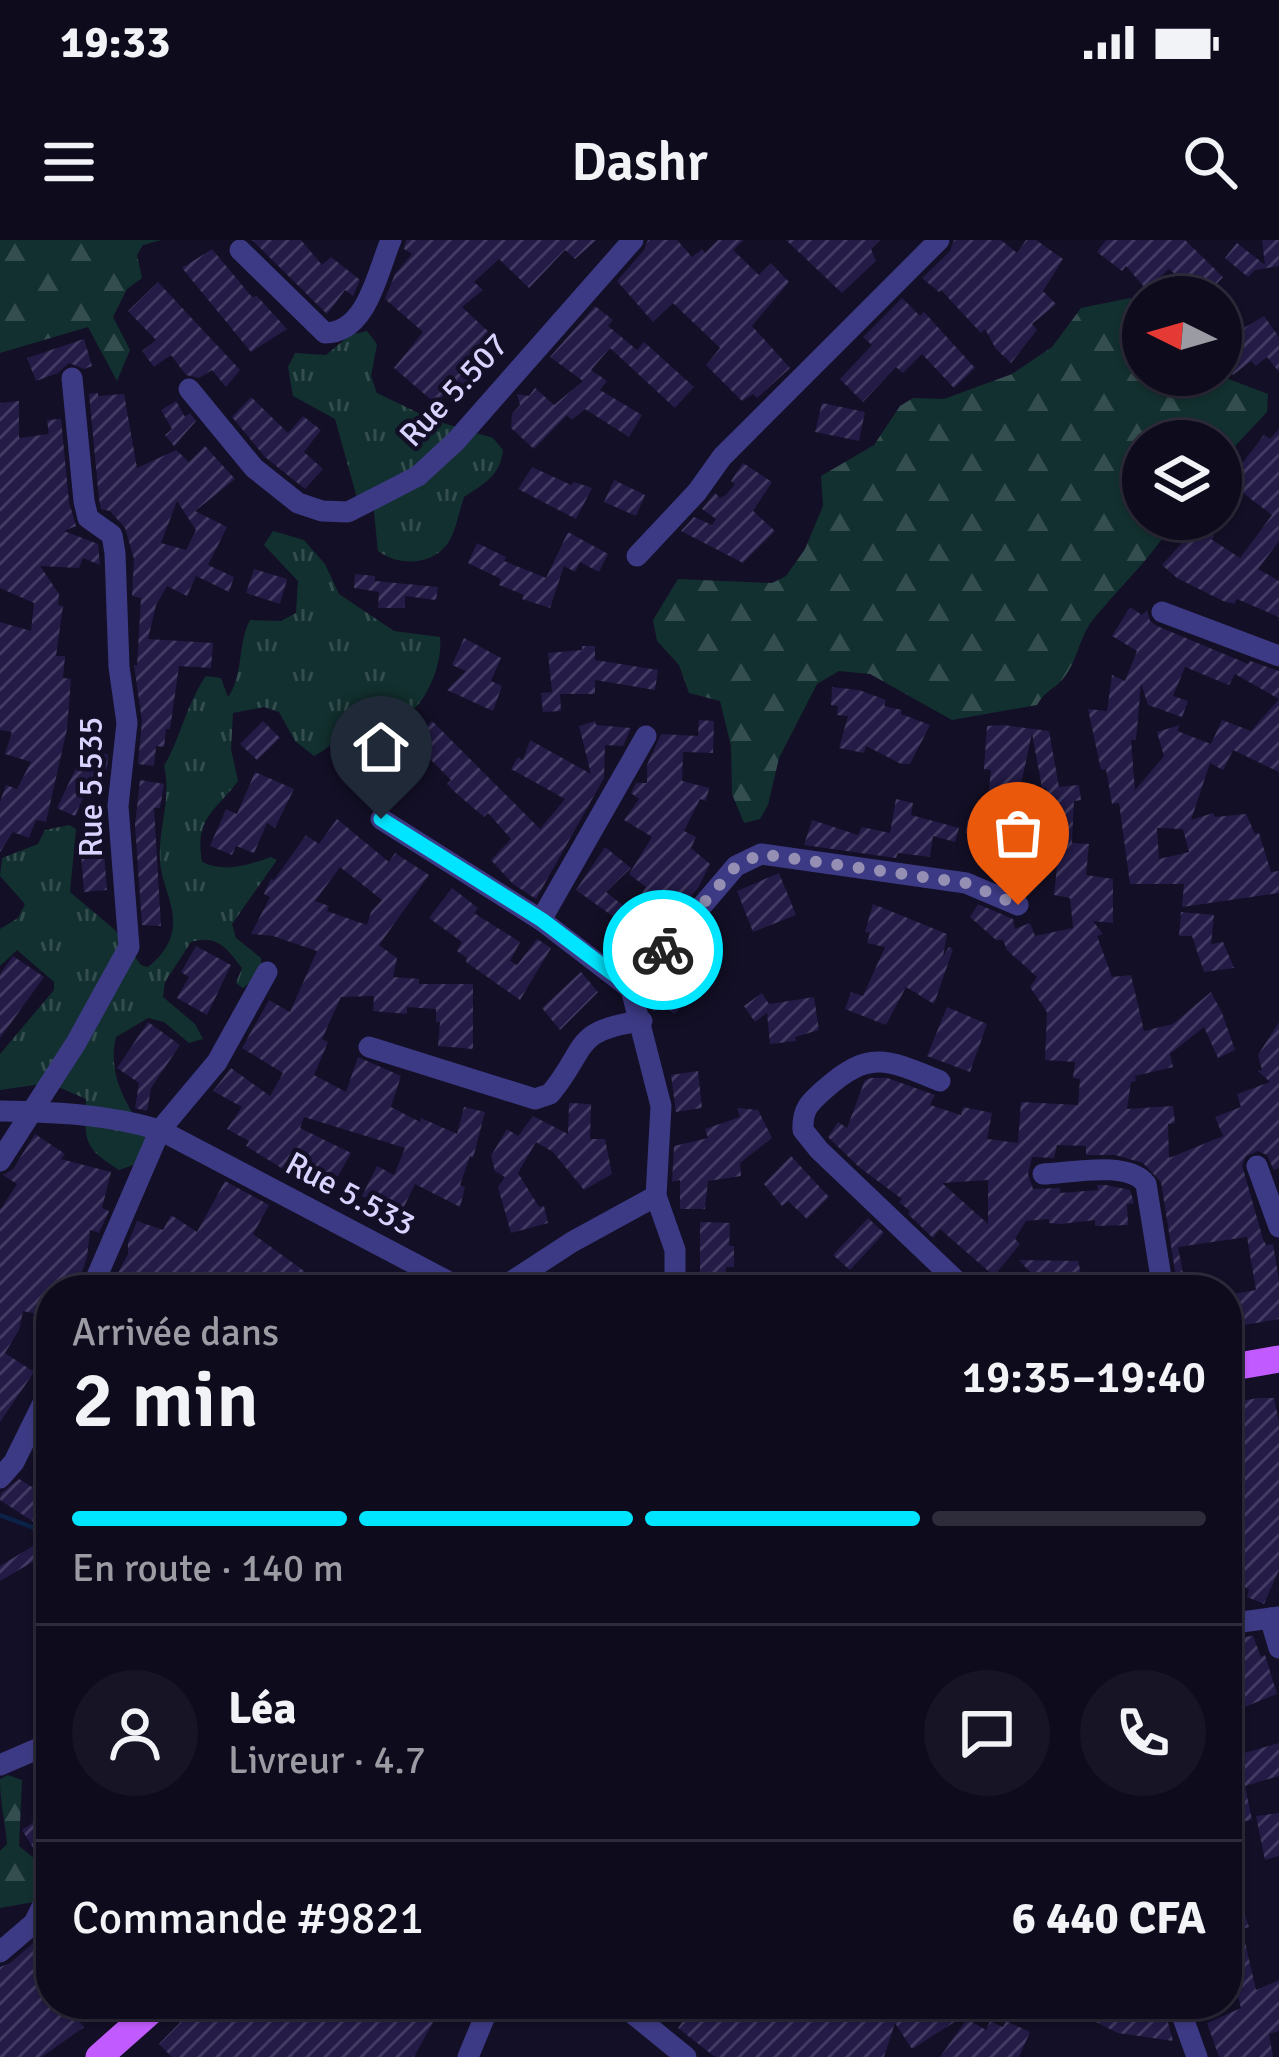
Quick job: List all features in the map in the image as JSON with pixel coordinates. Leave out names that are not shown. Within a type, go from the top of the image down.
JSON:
[{"type":"main road","points":[[1242,1365],[1279,1359]]},
{"type":"main road","points":[[99,2057],[142,2019]]},
{"type":"street","points":[[240,250],[325,333],[340,333],[351,327],[370,294],[391,240]]},
{"type":"street","name":"Rue 5.507","points":[[189,389],[254,468],[298,503],[322,512],[348,512],[418,476],[456,441],[633,240]]},
{"type":"street","points":[[637,556],[697,492],[722,457],[939,240]]},
{"type":"street","name":"Rue 5.535","points":[[0,1161],[76,1043],[129,947],[118,806],[127,723],[119,667],[115,553],[112,536],[88,518],[71,378]]},
{"type":"street","points":[[1162,612],[1279,656]]},
{"type":"street","points":[[542,920],[646,736]]},
{"type":"street","points":[[381,819],[542,920],[632,988],[661,1106],[656,1196],[675,1250],[674,1275]]},
{"type":"street","points":[[632,988],[736,866],[761,854],[966,883],[1018,905]]},
{"type":"street","points":[[97,1275],[160,1130],[217,1062],[267,972]]},
{"type":"street","points":[[369,1047],[535,1099],[550,1094],[579,1045],[589,1037],[603,1029],[642,1021]]},
{"type":"street","points":[[940,1082],[894,1062],[849,1067],[806,1106],[802,1130],[950,1275]]},
{"type":"street","name":"Rue 5.533","points":[[0,1111],[121,1118],[160,1130],[434,1275]]},
{"type":"street","points":[[1257,1166],[1279,1227]]},
{"type":"street","points":[[1043,1174],[1124,1171],[1142,1177],[1160,1275]]},
{"type":"street","name":"Rue 5.533","points":[[524,1275],[656,1196]]},
{"type":"street","points":[[0,1478],[36,1419]]},
{"type":"street","points":[[1242,1622],[1274,1618],[1279,1648]]},
{"type":"street","points":[[0,1765],[36,1749]]},
{"type":"street","points":[[0,1952],[36,1919]]},
{"type":"street","points":[[468,2057],[484,2019]]},
{"type":"street","points":[[639,2019],[686,2057]]},
{"type":"street","points":[[1185,2019],[1196,2057]]},
{"type":"green space","points":[[0,240],[161,240],[143,245],[137,255],[142,278],[127,289],[113,317],[130,350],[117,381],[88,327],[0,353]]},
{"type":"green space","points":[[1122,300],[1122,396],[1242,396],[1242,384],[1268,394],[1267,412],[1242,439],[1242,420],[1122,420],[1122,540],[1161,540],[1092,621],[1067,673],[1037,705],[952,720],[870,674],[839,671],[817,684],[779,758],[768,805],[760,819],[744,823],[732,794],[731,746],[720,701],[689,693],[679,665],[657,641],[653,620],[678,579],[772,583],[786,576],[805,549],[823,506],[821,476],[874,445],[900,406],[913,398],[944,399],[1012,374],[1052,347],[1081,308]]},
{"type":"green space","points":[[367,331],[377,344],[371,376],[377,393],[433,420],[493,438],[503,450],[495,473],[464,497],[448,543],[424,560],[405,561],[378,551],[373,503],[357,498],[335,419],[293,396],[288,367],[295,353],[326,355],[350,335]]},
{"type":"green space","points":[[273,531],[304,540],[325,564],[339,594],[394,631],[440,637],[439,659],[431,683],[411,712],[402,718],[373,707],[314,756],[295,741],[279,712],[264,707],[233,713],[231,749],[238,781],[204,825],[200,847],[202,862],[211,865],[277,860],[232,924],[236,938],[261,958],[262,973],[243,988],[236,983],[242,968],[226,949],[208,940],[191,942],[165,982],[163,997],[195,1024],[203,1039],[189,1043],[164,1022],[148,1018],[116,1037],[116,1076],[146,1134],[142,1162],[119,1170],[88,1142],[86,1099],[49,1083],[0,1090],[0,1054],[54,990],[54,982],[17,950],[0,966],[0,929],[18,918],[25,904],[0,876],[2,858],[38,844],[45,830],[69,825],[76,829],[70,892],[115,930],[141,965],[148,967],[159,957],[173,926],[160,861],[164,766],[206,676],[221,678],[228,697],[250,620],[281,621],[296,613],[298,581],[264,545]]},
{"type":"green space","points":[[8,1775],[22,1780],[19,1846],[36,1860],[36,1902],[0,1908],[0,1851],[7,1844],[0,1779]]},
{"type":"building","points":[[252,240],[301,240],[322,265],[331,257],[360,280],[353,296],[345,290],[327,314]]},
{"type":"building","points":[[406,240],[596,240],[575,259],[565,250],[529,288],[499,259],[474,282],[483,290],[462,307],[507,349],[473,376],[463,393],[453,385],[436,404],[394,368],[423,332],[385,299],[395,274],[412,254],[404,249]]},
{"type":"building","points":[[648,240],[677,240],[692,257],[702,249],[705,253],[718,240],[744,240],[733,250],[759,275],[771,263],[789,282],[752,326],[790,368],[757,398],[753,394],[742,401],[706,365],[720,348],[673,303],[653,322],[617,281]]},
{"type":"building","points":[[786,240],[880,240],[871,249],[876,261],[842,293]]},
{"type":"building","points":[[954,240],[1001,240],[1017,253],[1026,240],[1036,240],[1063,259],[1043,291],[1056,304],[1032,324],[1037,330],[1011,363],[985,329],[981,333],[941,290],[922,278],[950,251]]},
{"type":"building","points":[[1106,240],[1185,240],[1222,276],[1177,276],[1169,269],[1162,276],[1135,276],[1126,266],[1122,271],[1097,252]]},
{"type":"building","points":[[1262,240],[1279,240],[1279,266],[1255,270],[1248,277],[1225,258],[1237,243],[1265,265]]},
{"type":"building","points":[[212,249],[252,297],[257,296],[287,329],[251,352],[182,268]]},
{"type":"building","points":[[158,282],[240,370],[226,387],[212,370],[199,378],[186,375],[171,355],[154,367],[142,351],[156,340],[128,311]]},
{"type":"building","points":[[902,298],[920,316],[924,312],[975,368],[954,388],[922,354],[903,373],[896,367],[863,402],[840,379],[872,345],[863,337]]},
{"type":"building","points":[[595,306],[613,320],[608,326],[637,350],[644,342],[694,387],[675,408],[610,348],[591,370],[607,381],[600,390],[642,415],[629,437],[585,409],[572,420],[567,415],[534,449],[511,428],[512,414],[520,405],[517,394],[529,396],[535,388],[554,405],[583,381],[550,357]]},
{"type":"building","points":[[1264,316],[1279,337],[1279,372],[1267,357],[1256,366],[1251,361],[1242,368],[1244,328]]},
{"type":"building","points":[[84,339],[92,366],[84,369],[69,363],[36,381],[27,358]]},
{"type":"building","points":[[89,394],[124,394],[137,468],[176,450],[189,462],[205,446],[235,479],[195,511],[227,527],[208,565],[234,577],[229,592],[196,576],[187,596],[167,586],[156,605],[148,639],[213,643],[211,668],[179,666],[170,729],[166,729],[164,747],[156,746],[154,766],[138,764],[142,721],[134,665],[141,598],[132,596],[134,559],[125,528],[110,511],[101,509]],"holes":[[[177,501],[196,530],[186,550],[161,543]]]},
{"type":"building","points":[[251,397],[288,433],[303,416],[321,430],[304,452],[323,469],[305,489],[265,457],[232,417]]},
{"type":"building","points":[[19,401],[19,438],[49,434],[47,420],[61,419],[69,502],[76,526],[64,531],[98,544],[100,565],[83,558],[79,568],[40,566],[59,594],[58,605],[63,606],[56,656],[65,656],[63,678],[71,679],[67,729],[46,822],[36,820],[29,838],[13,832],[0,852],[0,802],[6,785],[17,789],[31,762],[5,754],[12,732],[0,730],[0,622],[31,631],[34,603],[0,588],[0,403]]},
{"type":"building","points":[[176,401],[185,417],[190,413],[196,421],[174,446],[165,435],[172,429],[161,410]]},
{"type":"building","points":[[822,403],[865,412],[859,441],[815,432]]},
{"type":"building","points":[[1279,429],[1279,541],[1258,569],[1279,581],[1279,617],[1237,599],[1234,604],[1223,601],[1162,565],[1185,540],[1213,540],[1240,558],[1272,515],[1242,492],[1242,463],[1264,435],[1270,439]]},
{"type":"building","points":[[743,463],[772,482],[753,511],[775,531],[743,563],[681,531],[694,517],[712,525],[716,519],[702,509],[715,493],[720,498],[726,495]]},
{"type":"building","points":[[532,467],[571,485],[592,488],[576,519],[518,489]]},
{"type":"building","points":[[614,480],[645,495],[636,516],[604,502]]},
{"type":"building","points":[[568,532],[608,554],[599,572],[580,562],[575,572],[564,566],[550,608],[522,599],[524,595],[499,585],[501,579],[468,563],[477,543],[506,557],[504,561],[546,578]]},
{"type":"building","points":[[254,569],[287,579],[280,604],[246,593]]},
{"type":"building","points":[[355,574],[375,576],[375,581],[438,587],[436,600],[405,596],[405,608],[378,608],[379,592],[354,588]]},
{"type":"building","points":[[1130,607],[1142,615],[1147,610],[1157,626],[1248,664],[1279,671],[1279,699],[1279,772],[1233,750],[1223,770],[1210,763],[1191,820],[1213,813],[1215,817],[1246,814],[1255,834],[1259,833],[1271,872],[1279,871],[1279,893],[1182,907],[1184,884],[1130,884],[1119,803],[1112,804],[1088,709],[1107,711],[1112,675],[1125,681],[1137,651],[1112,636]],"holes":[[[1185,667],[1229,685],[1235,674],[1279,699],[1251,731],[1222,720],[1211,744],[1177,731],[1180,725],[1157,732],[1164,756],[1135,790],[1131,740],[1136,740],[1141,683],[1148,705],[1182,717],[1188,701],[1173,696]],[[1157,828],[1183,829],[1189,852],[1159,859]]]},
{"type":"building","points":[[464,638],[501,658],[491,681],[502,686],[493,711],[447,690],[466,671],[452,665]]},
{"type":"building","points":[[582,646],[595,646],[595,660],[658,670],[655,690],[595,680],[595,694],[560,694],[561,711],[543,712],[541,693],[552,692],[548,653],[582,650]]},
{"type":"building","points":[[832,687],[886,700],[884,706],[930,725],[910,764],[866,746],[864,753],[839,748],[848,716],[837,715],[838,706],[831,705]]},
{"type":"building","points":[[699,720],[714,721],[713,753],[683,752],[682,781],[709,788],[706,801],[700,799],[684,831],[696,837],[691,848],[710,864],[698,888],[679,910],[673,906],[640,955],[626,946],[635,932],[576,890],[605,847],[631,868],[606,892],[630,911],[646,887],[629,874],[652,837],[624,820],[639,799],[631,793],[636,783],[647,783],[647,765],[661,734],[698,736]]},
{"type":"building","points":[[263,721],[280,738],[257,760],[240,744]]},
{"type":"building","points":[[432,721],[540,829],[565,799],[511,769],[518,757],[523,760],[530,740],[591,774],[579,726],[595,721],[596,725],[631,728],[623,746],[605,745],[604,778],[536,899],[513,884],[491,860],[511,839],[488,813],[484,817],[456,793],[447,784],[451,780],[412,741]]},
{"type":"building","points":[[366,724],[388,739],[359,780],[337,765]]},
{"type":"building","points":[[987,726],[1049,731],[1059,787],[1079,785],[1081,800],[1074,801],[1072,843],[1089,844],[1086,875],[1113,879],[1113,923],[1093,921],[1103,934],[1097,936],[1112,977],[1131,975],[1144,1031],[1173,1024],[1211,992],[1222,1013],[1235,1050],[1218,1058],[1204,1027],[1170,1054],[1173,1067],[1135,1076],[1136,1081],[1131,1082],[1127,1109],[1173,1106],[1175,1123],[1168,1124],[1169,1158],[1223,1136],[1215,1117],[1241,1107],[1237,1094],[1270,1082],[1258,1071],[1262,1070],[1258,1055],[1279,1022],[1279,1168],[1274,1170],[1267,1155],[1258,1151],[1246,1156],[1242,1165],[1263,1239],[1266,1245],[1273,1244],[1279,1319],[1242,1325],[1242,1292],[1256,1290],[1247,1237],[1178,1247],[1183,1275],[1176,1275],[1161,1182],[1143,1163],[1115,1155],[1086,1155],[1086,1146],[1057,1145],[1054,1158],[1032,1157],[1028,1174],[1033,1189],[1060,1188],[1060,1193],[1106,1185],[1130,1190],[1134,1203],[1127,1204],[1128,1225],[1095,1226],[1095,1220],[1026,1221],[1015,1239],[1020,1244],[993,1275],[940,1229],[933,1238],[908,1214],[899,1202],[902,1199],[828,1137],[838,1122],[847,1128],[865,1080],[871,1078],[887,1078],[935,1095],[930,1105],[961,1115],[963,1107],[992,1113],[987,1139],[1018,1143],[1021,1102],[1078,1105],[1080,1079],[1073,1078],[1075,1062],[1045,1060],[1047,1012],[1030,987],[1037,977],[1007,950],[1003,940],[996,940],[970,917],[978,904],[1013,919],[1015,929],[1030,923],[1035,936],[1073,928],[1070,898],[1054,895],[1060,838],[1052,838],[1053,803],[1047,804],[1046,788],[1042,788],[1032,733],[1008,845],[965,833],[968,820],[982,824],[991,770],[984,769]],"holes":[[[988,1180],[988,1224],[942,1183]]]},
{"type":"building","points":[[87,745],[108,755],[107,769],[97,767],[75,816],[57,808]]},
{"type":"building","points":[[255,772],[294,789],[275,828],[267,823],[254,853],[236,846],[232,855],[210,846],[226,809],[237,814]]},
{"type":"building","points":[[140,780],[164,784],[160,808],[154,808],[161,926],[142,925],[135,825]]},
{"type":"building","points":[[896,799],[913,803],[911,815],[959,828],[955,842],[933,836],[930,857],[898,853],[896,858],[804,845],[812,820],[858,835],[862,827],[890,833]]},
{"type":"building","points":[[337,819],[389,862],[395,853],[429,875],[379,945],[397,958],[393,977],[419,979],[419,984],[473,984],[473,1049],[438,1046],[436,1009],[407,1007],[407,1014],[373,1011],[374,996],[341,997],[322,1039],[328,1042],[314,1075],[346,1092],[358,1057],[401,1076],[391,1107],[457,1134],[464,1107],[485,1112],[460,1185],[465,1187],[460,1207],[415,1184],[400,1215],[362,1196],[377,1166],[394,1175],[405,1148],[304,1117],[300,1128],[351,1153],[337,1178],[332,1176],[329,1182],[297,1164],[291,1174],[227,1129],[242,1107],[213,1091],[231,1068],[270,1096],[283,1073],[242,1048],[269,1000],[290,1012],[317,951],[251,934],[270,897],[264,894],[271,879],[306,835],[319,844]],"holes":[[[340,867],[382,900],[367,925],[327,911],[329,906],[315,901]]]},
{"type":"building","points":[[103,841],[107,890],[84,892],[80,842]]},
{"type":"building","points":[[779,873],[796,915],[753,932],[737,891]]},
{"type":"building","points":[[452,888],[478,908],[474,913],[520,942],[510,961],[517,965],[537,939],[551,948],[520,1000],[466,962],[457,951],[462,942],[429,918]]},
{"type":"building","points":[[873,904],[947,934],[943,957],[949,947],[953,949],[934,1004],[906,987],[886,1025],[845,1009],[851,992],[863,996],[885,947],[867,943],[870,933],[865,932]]},
{"type":"building","points":[[1181,912],[1214,915],[1211,944],[1223,942],[1234,968],[1204,972],[1192,936],[1179,936]]},
{"type":"building","points":[[196,946],[231,965],[207,1015],[177,998],[189,977],[181,972]]},
{"type":"building","points":[[13,956],[44,977],[0,1038],[0,974]]},
{"type":"building","points":[[675,960],[701,987],[674,1014],[663,1003],[654,1012],[647,993]]},
{"type":"building","points":[[581,972],[598,992],[560,1030],[542,1008]]},
{"type":"building","points":[[762,993],[769,1004],[814,997],[819,1030],[795,1037],[796,1041],[770,1044],[767,1013],[755,1022],[744,1006]]},
{"type":"building","points":[[947,1007],[987,1024],[970,1072],[927,1056]]},
{"type":"building","points":[[148,1022],[180,1045],[151,1088],[147,1111],[135,1108],[139,1083],[117,1068]]},
{"type":"building","points":[[698,1071],[702,1108],[676,1112],[671,1075]]},
{"type":"building","points":[[569,1103],[591,1104],[590,1139],[605,1139],[612,1174],[584,1190],[553,1152],[536,1142],[518,1173],[539,1207],[544,1206],[548,1223],[511,1233],[498,1187],[505,1177],[495,1171],[491,1156],[507,1129],[518,1136],[533,1116],[568,1134]]},
{"type":"building","points":[[737,1108],[758,1110],[772,1138],[740,1163],[741,1176],[708,1181],[705,1209],[680,1209],[680,1180],[672,1182],[674,1146],[708,1138],[705,1129],[740,1117]]},
{"type":"building","points":[[35,1134],[65,1154],[61,1159],[111,1172],[102,1208],[109,1211],[99,1233],[90,1230],[81,1275],[36,1275],[36,1314],[23,1311],[19,1330],[5,1353],[34,1372],[0,1422],[0,1210],[17,1184],[3,1175],[13,1169]]},
{"type":"building","points":[[791,1156],[829,1197],[807,1219],[788,1201],[782,1206],[764,1184]]},
{"type":"building","points":[[225,1181],[269,1205],[253,1234],[304,1271],[303,1275],[117,1275],[137,1221],[163,1230],[171,1215],[197,1232]]},
{"type":"building","points":[[868,1218],[884,1233],[850,1270],[833,1255]]},
{"type":"building","points":[[700,1222],[730,1223],[734,1267],[726,1267],[726,1275],[690,1275],[700,1272]]},
{"type":"building","points":[[1019,1260],[1078,1261],[1081,1275],[1033,1275]]},
{"type":"building","points":[[1274,1398],[1279,1422],[1279,1570],[1264,1604],[1247,1597],[1249,1589],[1242,1586],[1242,1401]]},
{"type":"building","points":[[19,1479],[36,1490],[36,1523],[0,1500],[1,1493]]},
{"type":"building","points":[[36,1544],[36,1560],[0,1581],[0,1566]]},
{"type":"building","points":[[1253,1636],[1261,1657],[1265,1655],[1277,1694],[1242,1708],[1242,1637]]},
{"type":"building","points":[[1279,1743],[1279,1776],[1245,1786],[1252,1820],[1242,1822],[1242,1754]]},
{"type":"building","points":[[1279,1813],[1279,1856],[1265,1860],[1256,1816]]},
{"type":"building","points":[[36,1820],[36,1852],[22,1830]]},
{"type":"building","points":[[1242,1929],[1256,1990],[1279,1980],[1279,2031],[1269,2034],[1273,2057],[1219,2057],[1207,2023],[1242,2019]]},
{"type":"building","points":[[36,1941],[36,2019],[77,2019],[84,2027],[42,2057],[0,2057],[0,1967]]},
{"type":"building","points":[[183,2019],[435,2019],[414,2057],[172,2057],[159,2044]]},
{"type":"building","points":[[684,2019],[959,2019],[912,2049],[895,2023],[884,2057],[715,2057],[678,2028]]},
{"type":"building","points":[[967,2019],[986,2030],[990,2021],[1003,2027],[1006,2021],[1030,2032],[1019,2057],[940,2057]]},
{"type":"building","points":[[1090,2019],[1167,2019],[1173,2041],[1118,2033]]},
{"type":"waterway","points":[[0,1515],[36,1529]]},
{"type":"way so far","points":[[663,950],[736,866],[761,854],[966,883],[1018,905]]},
{"type":"route","points":[[381,819],[542,920],[632,988],[663,950]]}]
